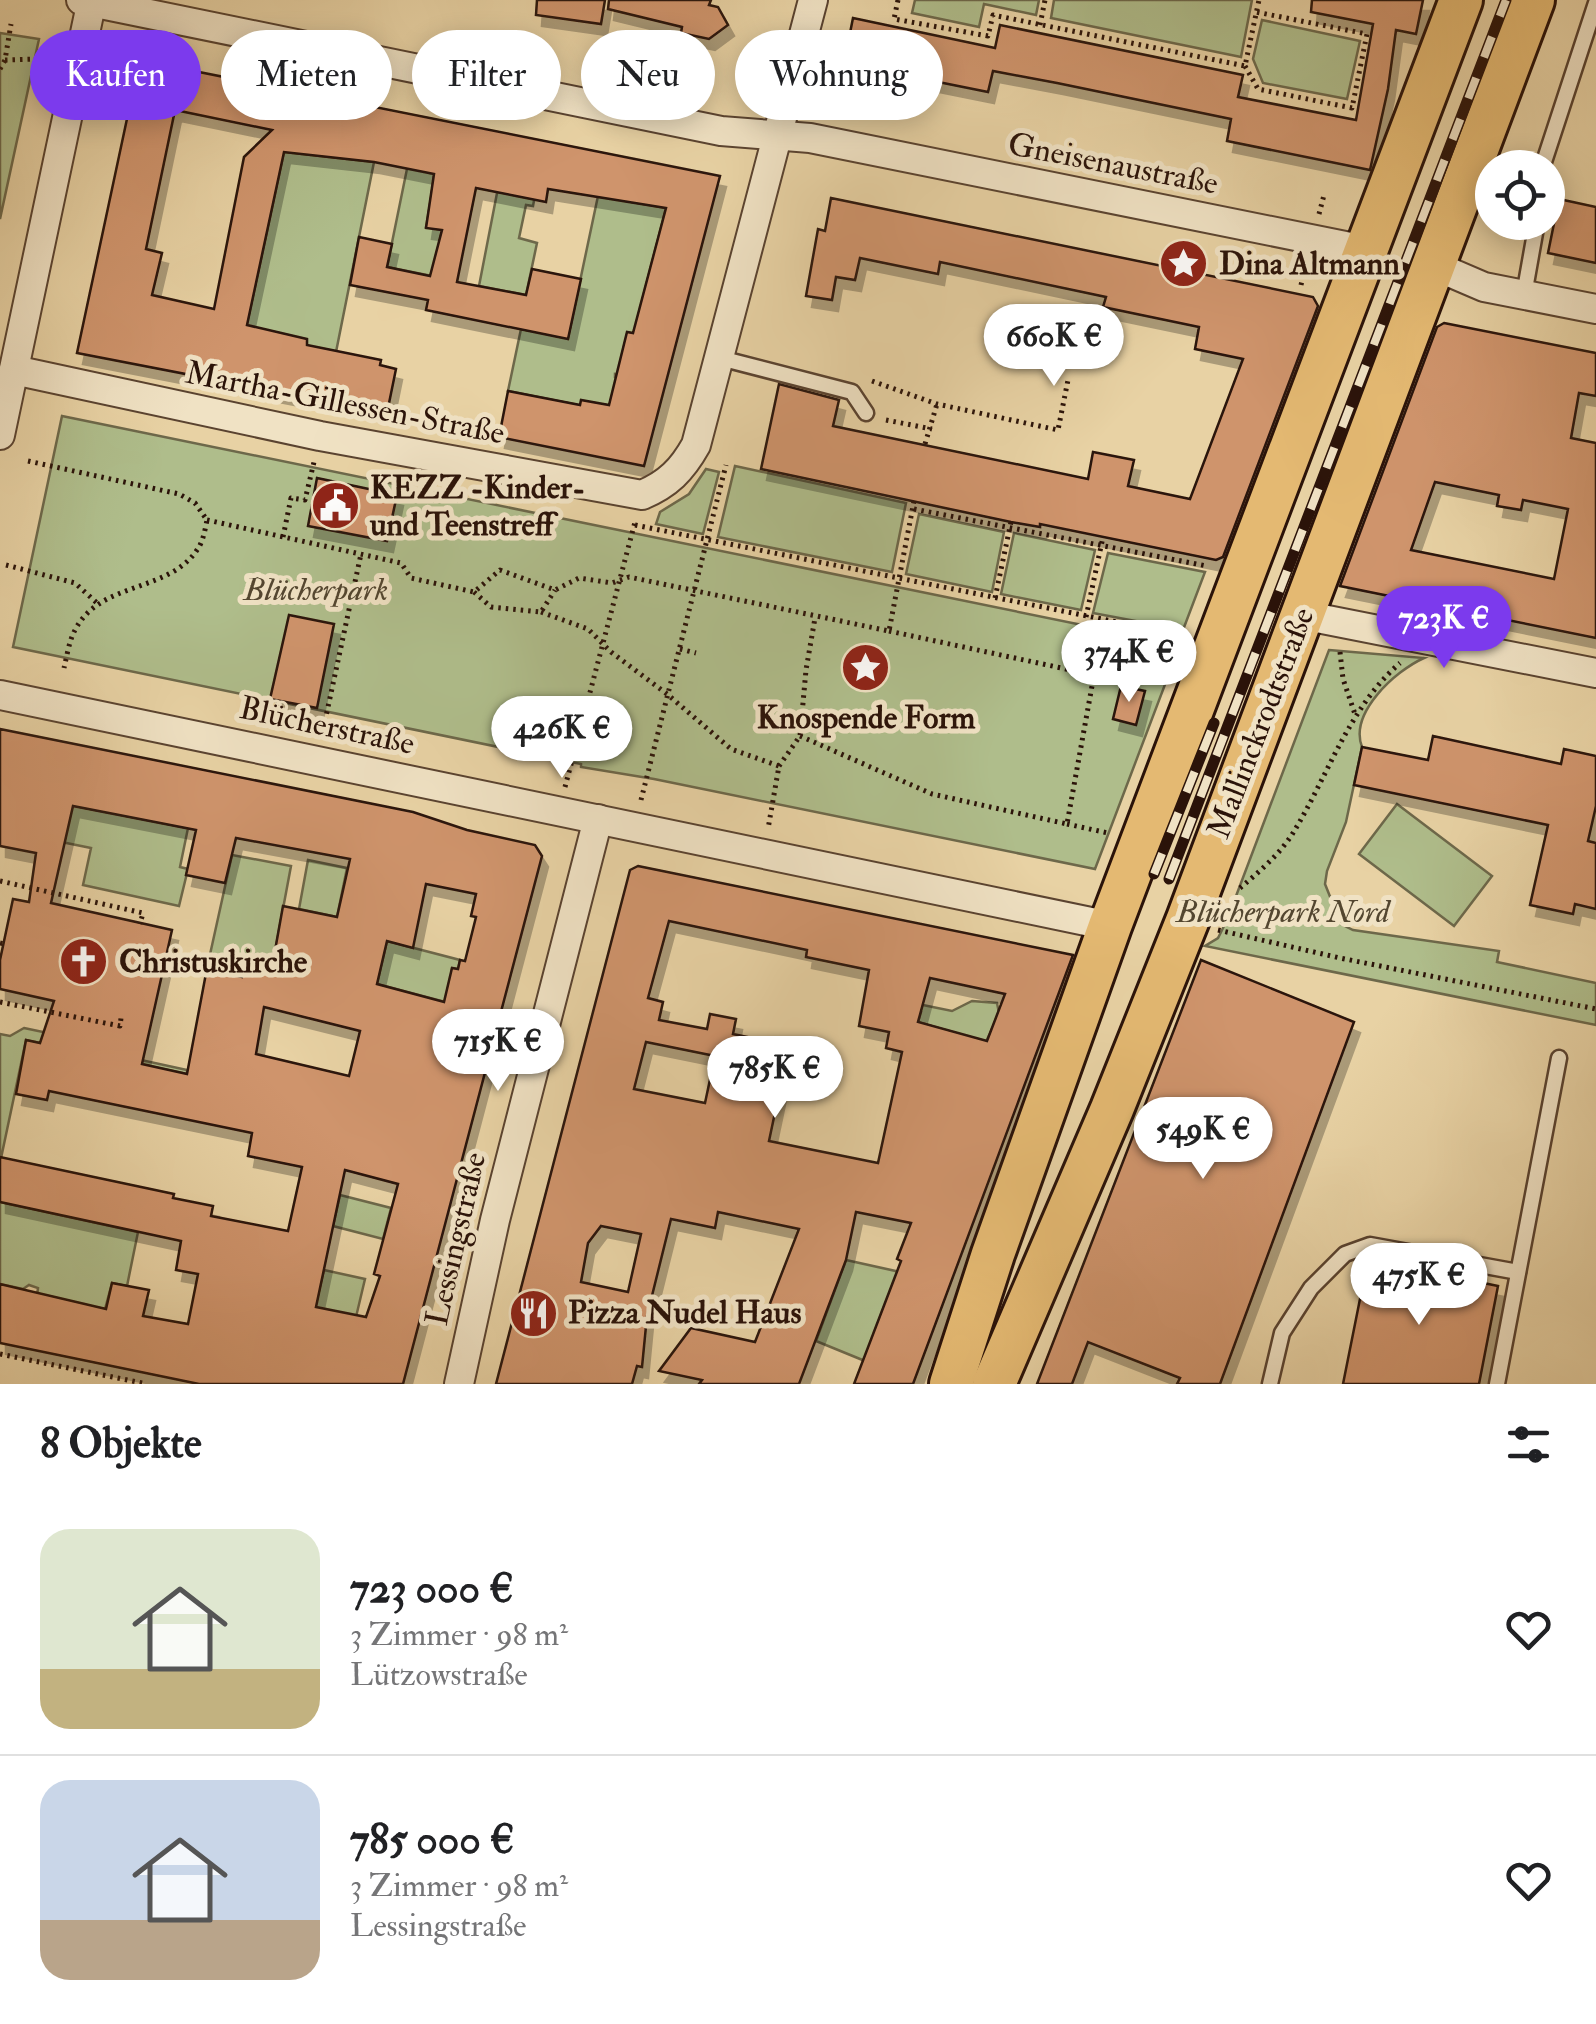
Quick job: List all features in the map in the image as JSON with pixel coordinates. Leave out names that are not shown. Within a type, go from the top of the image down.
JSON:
[{"type":"main road","points":[[950,1384],[1110,926],[1461,0]]},
{"type":"main road","name":"Mallinckrodtstraße","points":[[994,1384],[1119,1092],[1533,0]]},
{"type":"street","points":[[652,490],[684,467],[696,445],[812,0]]},
{"type":"street","points":[[0,434],[88,1]]},
{"type":"street","name":"Gneisenaustraße","points":[[88,1],[720,131],[810,138],[1366,250]]},
{"type":"street","points":[[1435,266],[1484,287],[1596,309]]},
{"type":"street","name":"Martha-Gillessen-Straße","points":[[14,370],[320,436],[652,490]]},
{"type":"street","points":[[1302,615],[1596,673]]},
{"type":"street","name":"Blücherstraße","points":[[0,695],[1110,926]]},
{"type":"street","name":"Lessingstraße","points":[[459,1384],[495,1220],[598,819]]},
{"type":"lane","points":[[1548,150],[1596,3]]},
{"type":"lane","points":[[1524,295],[1533,240]]},
{"type":"lane","points":[[720,358],[852,392],[866,413]]},
{"type":"lane","points":[[1497,1384],[1559,1058]]},
{"type":"lane","points":[[1270,1384],[1282,1333],[1311,1288],[1345,1254],[1370,1245],[1518,1272]]},
{"type":"path","points":[[898,0],[894,18],[988,36],[993,16],[1245,66]]},
{"type":"path","points":[[1040,25],[1046,0]]},
{"type":"path","points":[[1256,12],[1368,34],[1352,108],[1258,89],[1245,66],[1256,12],[1259,0]]},
{"type":"path","points":[[0,69],[11,24]]},
{"type":"path","points":[[5,60],[30,59]]},
{"type":"path","points":[[858,378],[937,404],[1058,430],[1068,380]]},
{"type":"path","points":[[926,444],[937,404]]},
{"type":"path","points":[[882,419],[932,428]]},
{"type":"path","points":[[283,537],[291,498],[304,500],[320,436]]},
{"type":"path","points":[[28,461],[179,494],[195,504],[207,520],[400,563],[411,578],[474,592],[491,606],[542,612],[588,629],[731,748],[779,766]]},
{"type":"path","points":[[634,827],[726,465]]},
{"type":"path","points":[[557,810],[635,525],[652,490]]},
{"type":"path","points":[[888,631],[913,505],[1207,566]]},
{"type":"path","points":[[64,668],[75,630],[97,602],[162,576],[190,558],[198,549],[207,520]]},
{"type":"path","points":[[995,598],[1010,524]]},
{"type":"path","points":[[635,525],[1190,636]]},
{"type":"path","points":[[1086,617],[1104,537]]},
{"type":"path","points":[[325,721],[361,554]]},
{"type":"path","points":[[6,564],[75,583],[97,602]]},
{"type":"path","points":[[474,592],[500,570],[556,590]]},
{"type":"path","points":[[542,612],[556,590],[579,578],[612,583],[629,578],[817,614],[806,670],[800,736],[779,766],[772,806]]},
{"type":"path","points":[[815,618],[1094,675],[1134,663],[1142,628]]},
{"type":"path","points":[[1338,644],[1356,716]]},
{"type":"path","points":[[680,649],[696,653]]},
{"type":"path","points":[[1229,893],[1262,870],[1292,836],[1356,716],[1401,663]]},
{"type":"path","points":[[1067,824],[1094,675]]},
{"type":"path","points":[[530,726],[579,737]]},
{"type":"path","points":[[800,736],[932,794],[1115,834]]},
{"type":"path","points":[[0,881],[143,913],[140,924]]},
{"type":"path","points":[[1216,928],[1340,958],[1596,1009]]},
{"type":"path","points":[[0,1002],[120,1026],[121,1018]]},
{"type":"path","points":[[0,1354],[146,1384]]},
{"type":"green space","points":[[915,0],[1039,0],[1036,15],[984,4],[979,27],[912,13]]},
{"type":"green space","points":[[1054,0],[1252,0],[1241,57],[1051,18]]},
{"type":"green space","points":[[1262,20],[1360,41],[1347,99],[1263,83],[1253,59]]},
{"type":"green space","points":[[0,33],[30,38],[30,81],[0,219]]},
{"type":"green space","points":[[284,152],[374,162],[336,352],[249,335],[247,324]]},
{"type":"green space","points":[[408,164],[430,173],[434,170],[426,227],[442,230],[432,276],[387,267]]},
{"type":"green space","points":[[498,188],[535,195],[533,206],[526,205],[519,238],[537,243],[526,295],[479,286]]},
{"type":"green space","points":[[598,196],[666,208],[623,375],[615,374],[622,379],[613,412],[508,391],[521,329],[568,338]]},
{"type":"green space","name":"Blücherpark","points":[[62,416],[1180,645],[1095,869],[581,767],[13,647]]},
{"type":"green space","points":[[735,466],[906,503],[892,572],[718,537]]},
{"type":"green space","points":[[706,469],[719,472],[703,534],[656,524],[660,512],[689,494]]},
{"type":"green space","points":[[919,514],[1004,532],[992,592],[906,574]]},
{"type":"green space","points":[[1014,533],[1095,550],[1081,610],[1001,594]]},
{"type":"green space","points":[[1108,553],[1205,572],[1183,630],[1093,613]]},
{"type":"green space","name":"Blücherpark Nord","points":[[1329,650],[1424,658],[1388,683],[1362,721],[1362,747],[1346,822],[1325,884],[1341,924],[1353,930],[1499,951],[1497,962],[1596,983],[1596,1025],[1205,946],[1218,938],[1227,920]]},
{"type":"green space","points":[[39,799],[188,828],[180,867],[188,869],[179,906],[83,885],[91,848],[32,836]]},
{"type":"green space","points":[[1397,804],[1492,876],[1454,926],[1359,854]]},
{"type":"green space","points":[[232,855],[291,866],[271,973],[245,967],[242,977],[207,968]]},
{"type":"green space","points":[[308,860],[347,868],[337,917],[299,909]]},
{"type":"green space","points":[[387,941],[460,960],[458,969],[452,969],[449,1003],[377,984]]},
{"type":"green space","points":[[972,1001],[997,1003],[999,1013],[986,1042],[918,1022],[921,1012],[911,1009],[913,1003],[952,1011]]},
{"type":"green space","points":[[24,1028],[67,1037],[72,1045],[187,1070],[187,1074],[26,1040],[0,1163],[0,1034],[10,1036]]},
{"type":"green space","points":[[340,1195],[391,1208],[383,1239],[333,1226]]},
{"type":"green space","points":[[0,1202],[138,1232],[127,1286],[112,1283],[105,1309],[37,1296],[38,1288],[29,1285],[23,1289],[0,1284]]},
{"type":"green space","points":[[846,1260],[900,1272],[865,1361],[816,1341]]},
{"type":"green space","points":[[324,1270],[365,1279],[356,1317],[314,1312]]},
{"type":"building","points":[[537,0],[605,0],[601,24],[536,15]]},
{"type":"building","points":[[609,0],[711,0],[709,5],[718,7],[728,25],[715,35],[715,30],[682,30],[682,27],[608,9]]},
{"type":"building","points":[[1312,0],[1423,0],[1416,34],[1396,30],[1370,170],[1227,141],[1231,119],[1057,83],[993,71],[988,92],[943,83],[943,37],[995,48],[1000,25],[1243,75],[1238,97],[1356,120],[1373,24],[1311,12]]},
{"type":"building","points":[[853,18],[910,30],[851,30]]},
{"type":"building","points":[[201,72],[221,76],[221,119],[201,115]]},
{"type":"building","points":[[392,111],[412,115],[412,120],[439,120],[720,176],[644,466],[499,437],[508,391],[580,405],[581,400],[609,405],[627,332],[633,333],[666,208],[548,189],[546,202],[476,188],[457,282],[526,295],[532,269],[581,279],[568,339],[426,310],[428,300],[350,285],[359,237],[392,244],[387,267],[430,276],[442,230],[426,228],[434,174],[374,162],[284,152],[247,325],[307,339],[307,345],[381,360],[380,365],[396,369],[387,413],[77,353],[127,120],[173,120],[146,249],[162,253],[152,295],[214,309],[244,157],[272,130],[224,120],[392,120]]},
{"type":"building","points":[[831,198],[1313,297],[1318,306],[1223,557],[1216,560],[1040,524],[1011,522],[761,469],[779,384],[839,400],[833,426],[1088,479],[1093,452],[1134,460],[1128,486],[1190,499],[1243,359],[1195,349],[1199,327],[1103,307],[1106,297],[940,262],[938,274],[860,258],[855,280],[836,277],[832,300],[806,296],[818,229],[825,231]]},
{"type":"building","points":[[1565,200],[1596,207],[1596,263],[1548,253],[1551,240],[1565,240]]},
{"type":"building","points":[[1444,323],[1596,353],[1596,396],[1579,393],[1571,438],[1596,443],[1596,638],[1340,586],[1437,327]],"holes":[[[1435,482],[1499,495],[1497,506],[1521,510],[1523,500],[1568,509],[1554,579],[1411,550]]]},
{"type":"building","points":[[317,478],[397,495],[387,541],[308,526]]},
{"type":"building","points":[[289,615],[334,624],[317,708],[270,699]]},
{"type":"building","points":[[1121,686],[1145,691],[1136,725],[1113,719]]},
{"type":"building","points":[[0,729],[413,812],[467,830],[535,845],[542,856],[403,1384],[199,1384],[0,1343],[0,1284],[106,1309],[112,1283],[149,1290],[143,1316],[188,1324],[198,1274],[176,1270],[181,1241],[0,1202],[0,1157],[174,1194],[173,1198],[213,1206],[211,1216],[288,1231],[302,1167],[248,1156],[252,1133],[49,1091],[47,1100],[16,1094],[26,1040],[40,1043],[54,1001],[0,989],[0,960],[13,899],[29,902],[36,853],[0,846]],"holes":[[[73,806],[196,830],[186,875],[225,883],[236,838],[350,859],[337,917],[283,906],[271,973],[245,967],[242,977],[207,968],[187,1074],[142,1064],[172,930],[51,903]],[[426,884],[476,894],[471,916],[476,917],[465,961],[460,960],[458,969],[452,968],[444,1002],[377,984],[387,941],[413,948]],[[264,1007],[360,1031],[349,1076],[256,1054]],[[345,1170],[398,1184],[374,1274],[380,1276],[366,1317],[316,1307]]]},
{"type":"building","points":[[1433,736],[1561,764],[1564,749],[1596,756],[1596,806],[1588,841],[1596,843],[1596,909],[1575,904],[1573,914],[1530,905],[1548,825],[1354,785],[1362,747],[1428,760]]},
{"type":"building","points":[[638,866],[1073,955],[913,1384],[854,1384],[901,1261],[897,1259],[911,1223],[856,1212],[846,1260],[799,1384],[699,1384],[702,1380],[659,1371],[691,1328],[755,1342],[799,1229],[718,1212],[715,1228],[671,1219],[647,1316],[642,1367],[637,1366],[632,1384],[496,1384],[630,870]],"holes":[[[669,921],[807,950],[806,957],[869,970],[859,1026],[889,1032],[886,1048],[902,1052],[878,1163],[769,1141],[789,1046],[733,1034],[736,1019],[710,1014],[707,1029],[659,1020],[663,1002],[648,998]],[[930,978],[1005,994],[987,1041],[918,1022]],[[646,1042],[715,1056],[705,1103],[634,1089]],[[601,1226],[641,1234],[628,1292],[581,1282],[588,1243]]]},
{"type":"building","points":[[1201,960],[1354,1022],[1220,1384],[1177,1384],[1180,1378],[1088,1342],[1072,1384],[1037,1384]]},
{"type":"building","points":[[1368,1259],[1498,1286],[1479,1384],[1343,1384]]},
{"type":"railway","points":[[1169,879],[1506,0]]},
{"type":"railway","points":[[1154,874],[1214,723]]},
{"type":"place","name":"Dina Altmann","points":[[1184,264]]},
{"type":"place","name":"KEZZ -Kinder- und Teenstreff","points":[[335,506]]},
{"type":"place","name":"Knospende Form","points":[[866,668]]},
{"type":"place","name":"Christuskirche","points":[[84,962]]},
{"type":"place","name":"Pizza Nudel Haus","points":[[533,1313]]}]
